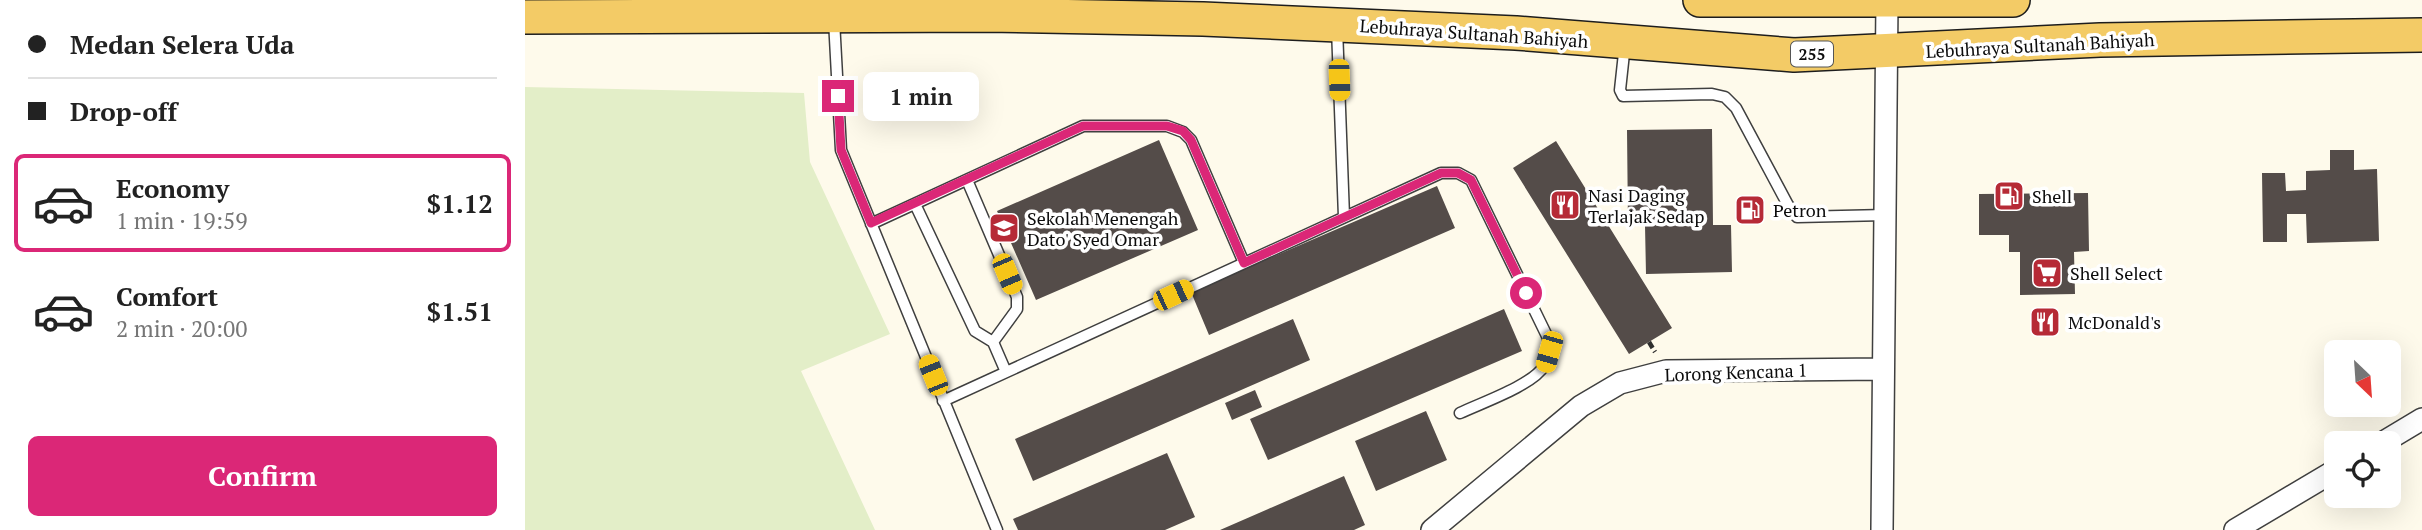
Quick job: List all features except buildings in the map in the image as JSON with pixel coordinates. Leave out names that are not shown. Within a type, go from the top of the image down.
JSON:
[{"type":"main road","points":[[1700,0],[2013,0]]},
{"type":"main road","name":"Lebuhraya Sultanah Bahiyah","points":[[525,17],[834,8],[1516,33],[1625,44],[1794,55],[2101,40],[2422,34]]},
{"type":"street","points":[[1882,530],[1887,1]]},
{"type":"street","name":"Lorong Kencana 1","points":[[1432,530],[1581,406],[1620,383],[1666,371],[1883,369]]},
{"type":"street","points":[[2401,432],[2422,419]]},
{"type":"street","points":[[2235,530],[2324,477]]},
{"type":"lane","points":[[834,8],[841,150],[997,530]]},
{"type":"lane","points":[[1337,25],[1344,217]]},
{"type":"lane","points":[[1625,44],[1620,90],[1623,96],[1712,94],[1725,97],[1736,108],[1797,217],[1886,215]]},
{"type":"lane","points":[[871,223],[1083,126],[1167,126],[1183,131],[1191,140],[1244,263]]},
{"type":"lane","points":[[943,401],[1441,173],[1458,173],[1471,180],[1548,338],[1549,352],[1545,365],[1535,376],[1460,413]]},
{"type":"lane","points":[[967,180],[1017,297],[1017,309],[993,342]]},
{"type":"lane","points":[[915,204],[975,331],[993,342],[1006,372]]},
{"type":"green space","points":[[525,87],[804,93],[810,162],[890,334],[801,371],[875,530],[525,530]]},
{"type":"place","name":"Shell","points":[[2009,196]]},
{"type":"place","name":"Nasi Daging Terlajak Sedap","points":[[1565,205]]},
{"type":"place","name":"Petron","points":[[1750,210]]},
{"type":"place","name":"Sekolah Menengah Dato' Syed Omar","points":[[1004,228]]},
{"type":"place","name":"Shell Select","points":[[2047,273]]},
{"type":"place","name":"McDonald's","points":[[2045,322]]},
{"type":"route","points":[[838,96],[841,150],[871,223],[1083,126],[1167,126],[1183,131],[1191,140],[1244,263],[1441,173],[1458,173],[1471,180],[1526,293]]}]
